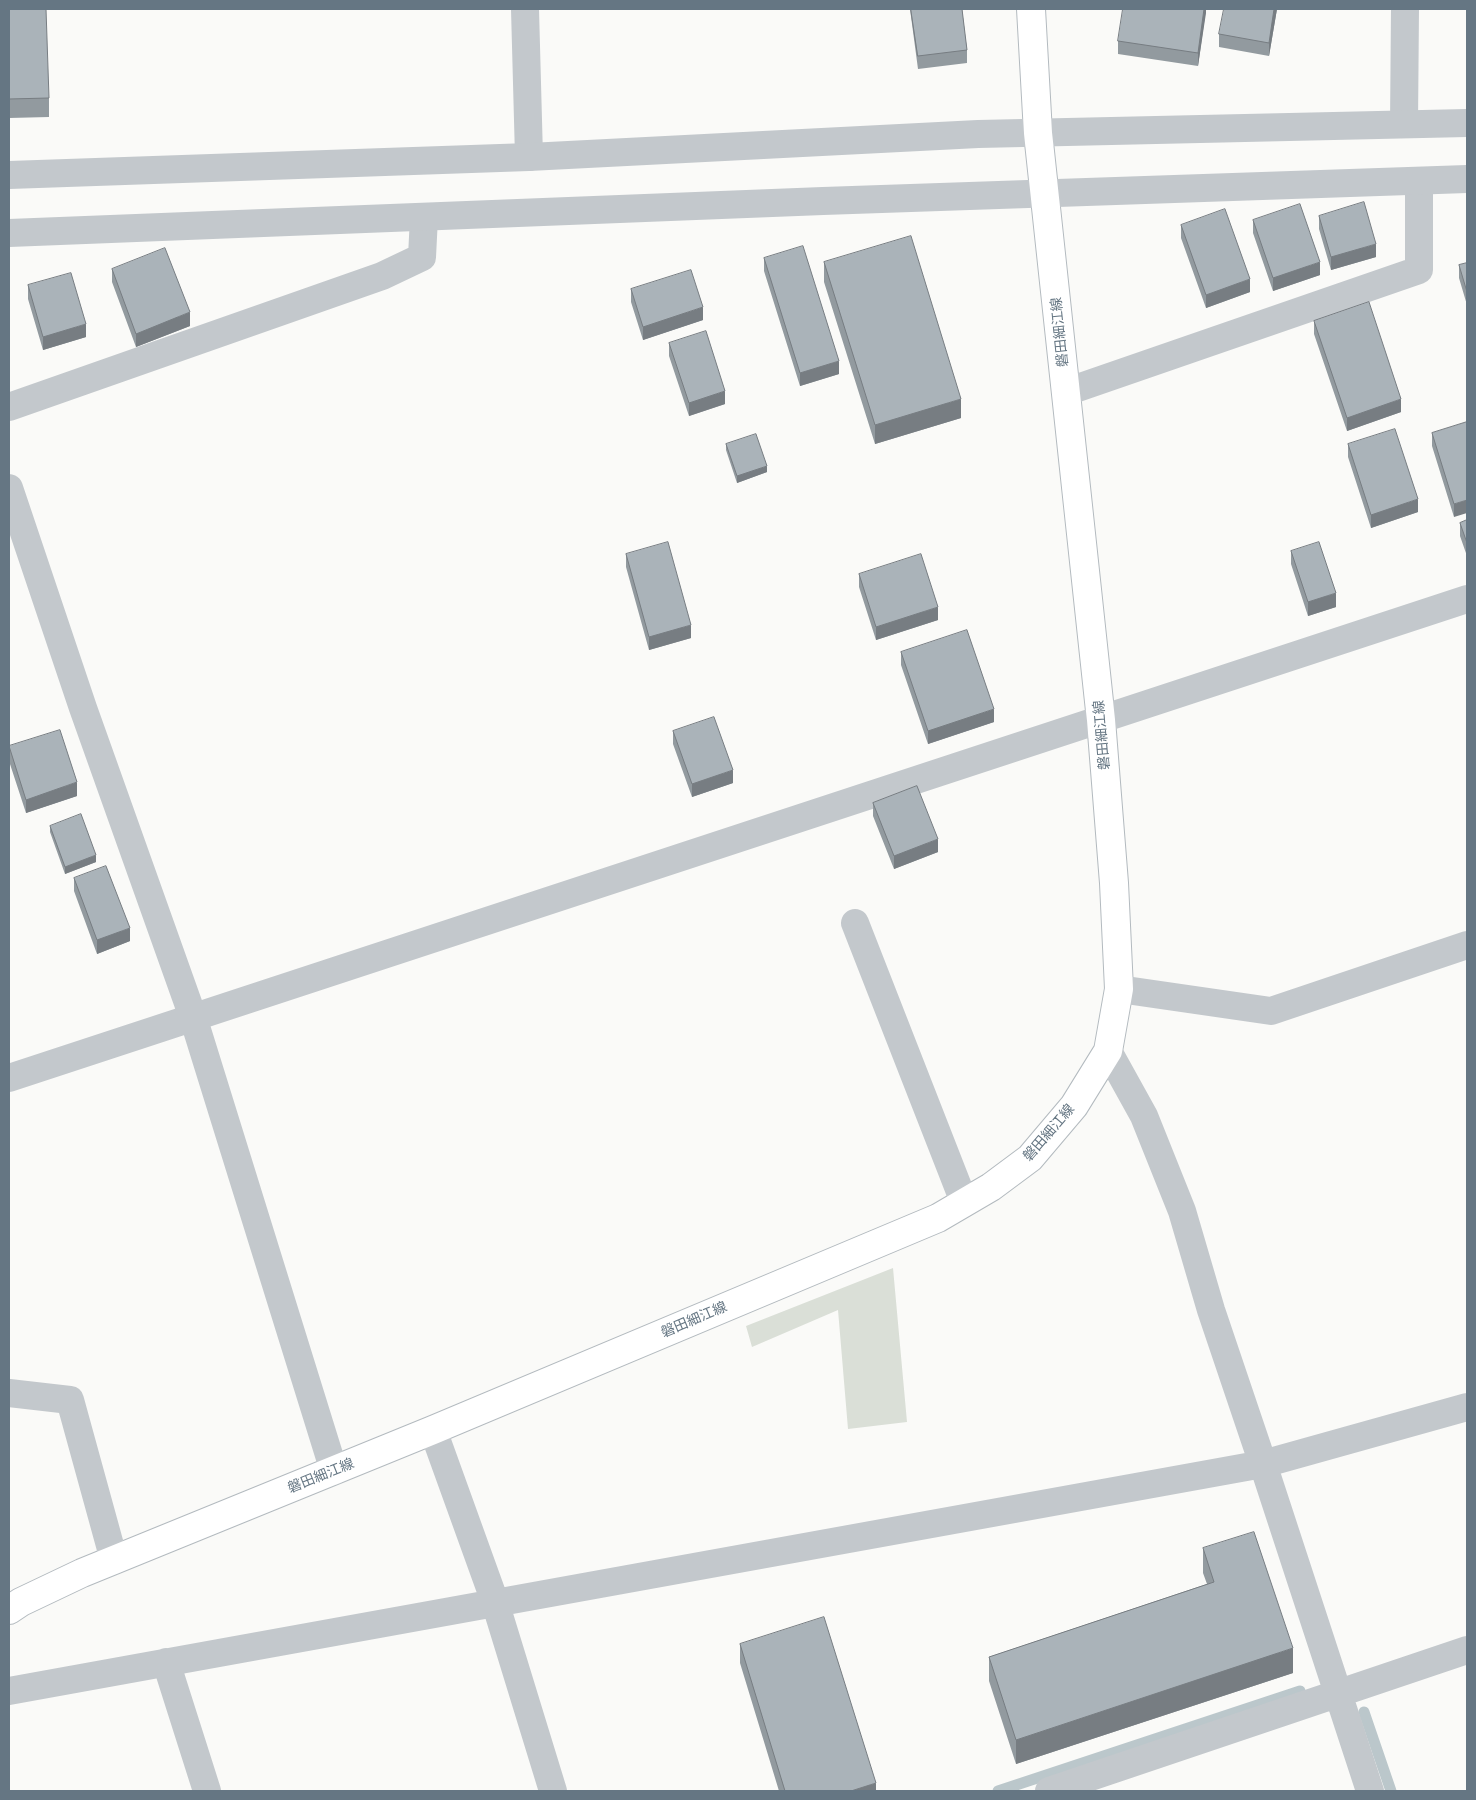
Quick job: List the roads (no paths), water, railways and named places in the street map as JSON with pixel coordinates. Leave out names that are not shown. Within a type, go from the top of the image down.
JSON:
[{"type":"main road","name":"磐田細江線","points":[[9,1610],[20,1602],[82,1573],[433,1430],[938,1218],[991,1188],[1030,1158],[1074,1106],[1108,1052],[1119,989],[1114,883],[1102,720],[1038,133],[1031,9]]},
{"type":"street","points":[[525,9],[529,158]]},
{"type":"street","points":[[1404,124],[1405,9]]},
{"type":"street","points":[[9,175],[529,158],[978,134],[1467,123]]},
{"type":"street","points":[[9,233],[1467,179]]},
{"type":"street","points":[[1066,392],[1419,270],[1419,180]]},
{"type":"street","points":[[9,407],[382,276],[422,257],[424,217]]},
{"type":"street","points":[[9,488],[86,717],[193,1017],[334,1471]]},
{"type":"street","points":[[9,1078],[1467,599]]},
{"type":"street","points":[[855,923],[964,1202]]},
{"type":"street","points":[[1119,989],[1271,1011],[1467,945]]},
{"type":"street","points":[[1108,1052],[1144,1116],[1182,1211],[1211,1310],[1370,1791]]},
{"type":"street","points":[[9,1393],[70,1400],[114,1560]]},
{"type":"street","points":[[9,1691],[1263,1464],[1467,1407]]},
{"type":"street","points":[[433,1430],[495,1602],[553,1791]]},
{"type":"street","points":[[1049,1791],[1467,1650]]},
{"type":"street","points":[[166,1662],[207,1791]]},
{"type":"waterway","points":[[998,1791],[1300,1691]]},
{"type":"waterway","points":[[1364,1712],[1391,1791]]}]
